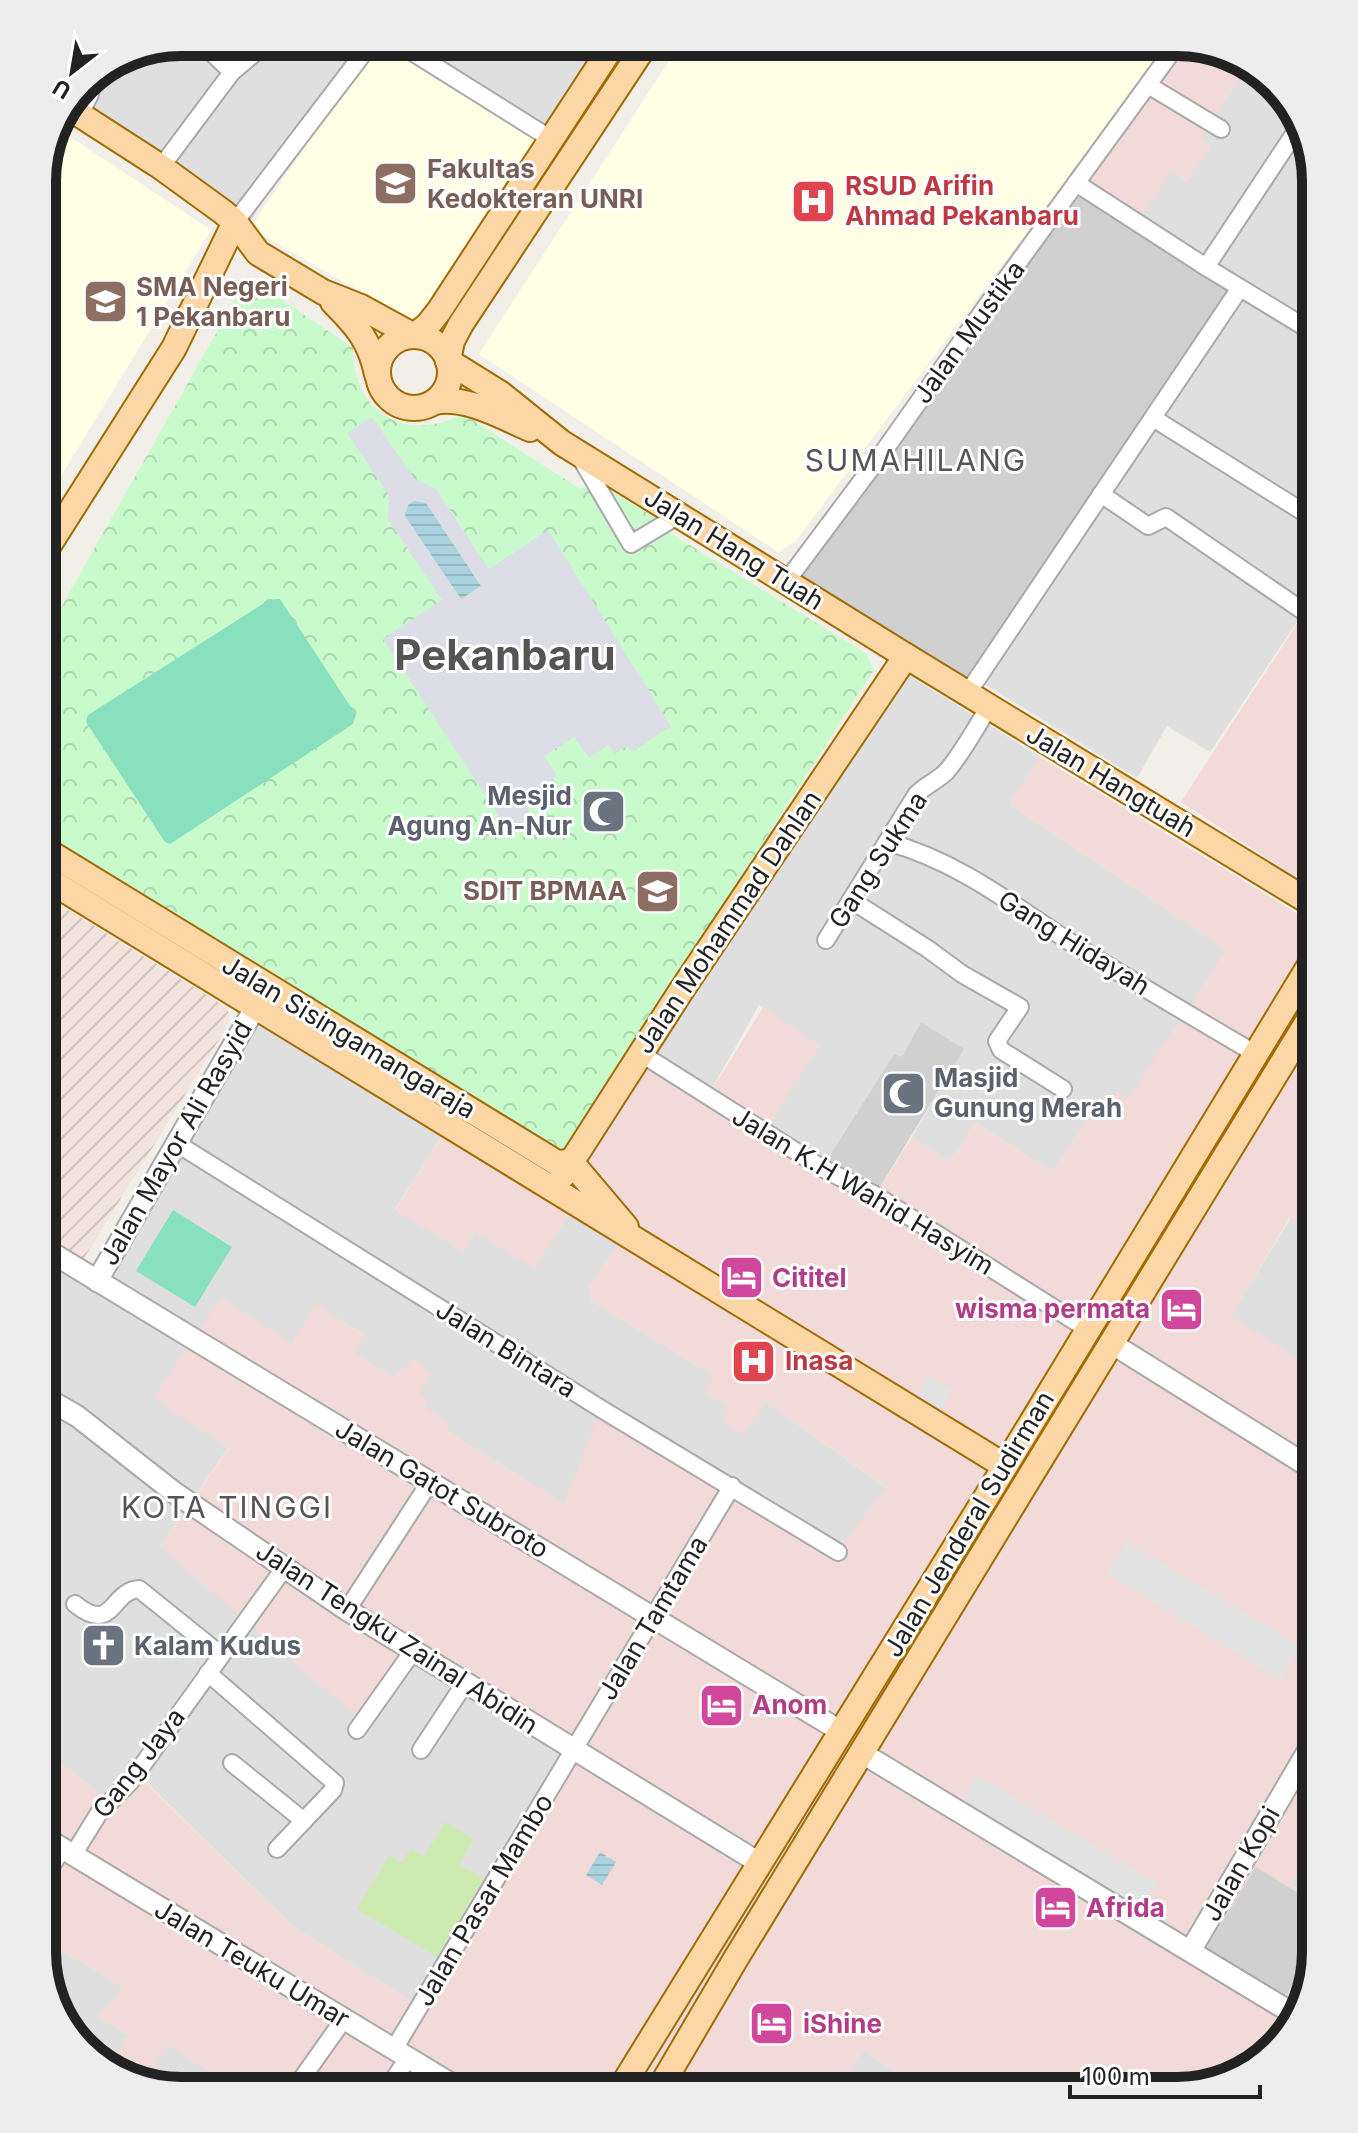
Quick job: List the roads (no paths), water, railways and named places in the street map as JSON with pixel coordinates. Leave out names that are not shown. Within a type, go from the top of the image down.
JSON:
[{"type":"main road","points":[[414,336],[439,311],[606,56]]},
{"type":"main road","points":[[323,292],[354,323],[367,342],[386,396],[399,405],[415,408],[434,402],[449,380],[448,361],[452,341],[461,324],[638,56]]},
{"type":"main road","points":[[77,113],[161,167],[235,222],[258,253],[323,292],[361,307],[414,336]]},
{"type":"main road","points":[[56,535],[174,348],[235,222]]},
{"type":"main road","points":[[377,374],[380,359],[389,346],[403,338],[424,337],[434,342],[448,361]]},
{"type":"main road","name":"Jalan Hang Tuah","points":[[448,361],[501,394],[570,448]]},
{"type":"main road","name":"Jalan Hang Tuah","points":[[434,402],[445,400],[496,413],[570,448],[906,656]]},
{"type":"main road","name":"Jalan Hangtuah","points":[[906,656],[1302,897]]},
{"type":"main road","name":"Jalan Mohammad Dahlan","points":[[554,1190],[642,1050],[906,656]]},
{"type":"main road","name":"Jalan Sisingamangaraja","points":[[56,857],[557,1163],[571,1162],[638,1241]]},
{"type":"main road","name":"Jalan Sisingamangaraja","points":[[56,885],[1005,1466]]},
{"type":"main road","points":[[236,967],[256,1006]]},
{"type":"main road","name":"Jalan Jenderal Sudirman","points":[[628,2077],[1302,978]]},
{"type":"main road","name":"Jalan Jenderal Sudirman","points":[[666,2077],[1302,1031]]},
{"type":"street","points":[[215,56],[232,72]]},
{"type":"street","points":[[161,167],[232,72],[251,56]]},
{"type":"street","points":[[235,222],[361,56]]},
{"type":"street","points":[[419,56],[551,139]]},
{"type":"street","name":"Jalan Mustika","points":[[786,582],[1169,56]]},
{"type":"street","points":[[1148,85],[1221,129]]},
{"type":"street","points":[[1206,267],[1293,135]]},
{"type":"street","points":[[1076,183],[1302,326]]},
{"type":"street","points":[[967,694],[1240,288]]},
{"type":"street","points":[[1153,418],[1302,511]]},
{"type":"street","points":[[570,448],[631,544],[679,515]]},
{"type":"street","points":[[1101,494],[1148,526],[1166,517],[1302,610]]},
{"type":"street","name":"Gang Sukma","points":[[826,940],[916,795],[949,768],[989,707]]},
{"type":"street","name":"Gang Hidayah","points":[[887,842],[926,854],[957,869],[1076,946],[1256,1054]]},
{"type":"street","points":[[851,900],[962,974],[1020,1007],[997,1041],[1001,1050],[1063,1089]]},
{"type":"street","name":"Jalan Mayor Ali Rasyid","points":[[97,1281],[256,1006]]},
{"type":"street","name":"Jalan K.H Wahid Hasyim","points":[[642,1050],[648,1058],[822,1168],[875,1195],[1087,1329]]},
{"type":"street","name":"Jalan Bintara","points":[[176,1143],[603,1410],[838,1552]]},
{"type":"street","name":"Jalan Gatot Subroto","points":[[56,1256],[842,1732]]},
{"type":"street","points":[[1111,1343],[1302,1462]]},
{"type":"street","name":"Jalan Tengku Zainal Abidin","points":[[56,1404],[77,1416],[175,1493],[347,1610],[761,1864]]},
{"type":"street","points":[[347,1610],[430,1482]]},
{"type":"street","name":"Jalan Tamtama","points":[[574,1750],[732,1486]]},
{"type":"street","name":"Gang Jaya","points":[[56,1864],[131,1781],[285,1567]]},
{"type":"street","points":[[75,1604],[95,1616],[105,1615],[130,1591],[139,1589],[221,1655]]},
{"type":"street","points":[[357,1730],[413,1651]]},
{"type":"street","points":[[208,1673],[334,1781],[333,1790],[277,1849]]},
{"type":"street","points":[[421,1750],[465,1683]]},
{"type":"street","name":"Jalan Pasar Mambo","points":[[392,2077],[401,2054],[574,1750]]},
{"type":"street","points":[[862,1753],[1288,2010]]},
{"type":"street","name":"Jalan Kopi","points":[[1191,1950],[1302,1761]]},
{"type":"street","points":[[232,1763],[304,1821]]},
{"type":"street","name":"Jalan Teuku Umar","points":[[56,1844],[440,2077]]},
{"type":"street","points":[[303,2077],[344,2019]]},
{"type":"water","points":[[414,501],[426,503],[481,586],[461,599],[405,516],[408,505]]},
{"type":"water","points":[[600,1852],[616,1862],[602,1885],[586,1875]]},
{"type":"place","name":"Fakultas Kedokteran UNRI","points":[[396,184]]},
{"type":"place","name":"RSUD Arifin Ahmad Pekanbaru","points":[[814,201]]},
{"type":"place","name":"SMA Negeri 1 Pekanbaru","points":[[105,302]]},
{"type":"place","name":"Mesjid Agung An-Nur","points":[[603,811]]},
{"type":"place","name":"SDIT BPMAA","points":[[658,891]]},
{"type":"place","name":"Masjid Gunung Merah","points":[[903,1093]]},
{"type":"place","name":"Cititel","points":[[741,1278]]},
{"type":"place","name":"wisma permata","points":[[1181,1309]]},
{"type":"place","name":"Inasa","points":[[754,1361]]},
{"type":"place","name":"Kalam Kudus","points":[[103,1646]]},
{"type":"place","name":"Anom","points":[[721,1705]]},
{"type":"place","name":"Afrida","points":[[1055,1908]]},
{"type":"place","name":"iShine","points":[[772,2024]]},
{"type":"district","name":"SUMAHILANG","points":[[916,461]]},
{"type":"district","name":"Pekanbaru","points":[[505,655]]},
{"type":"district","name":"KOTA TINGGI","points":[[227,1508]]}]
